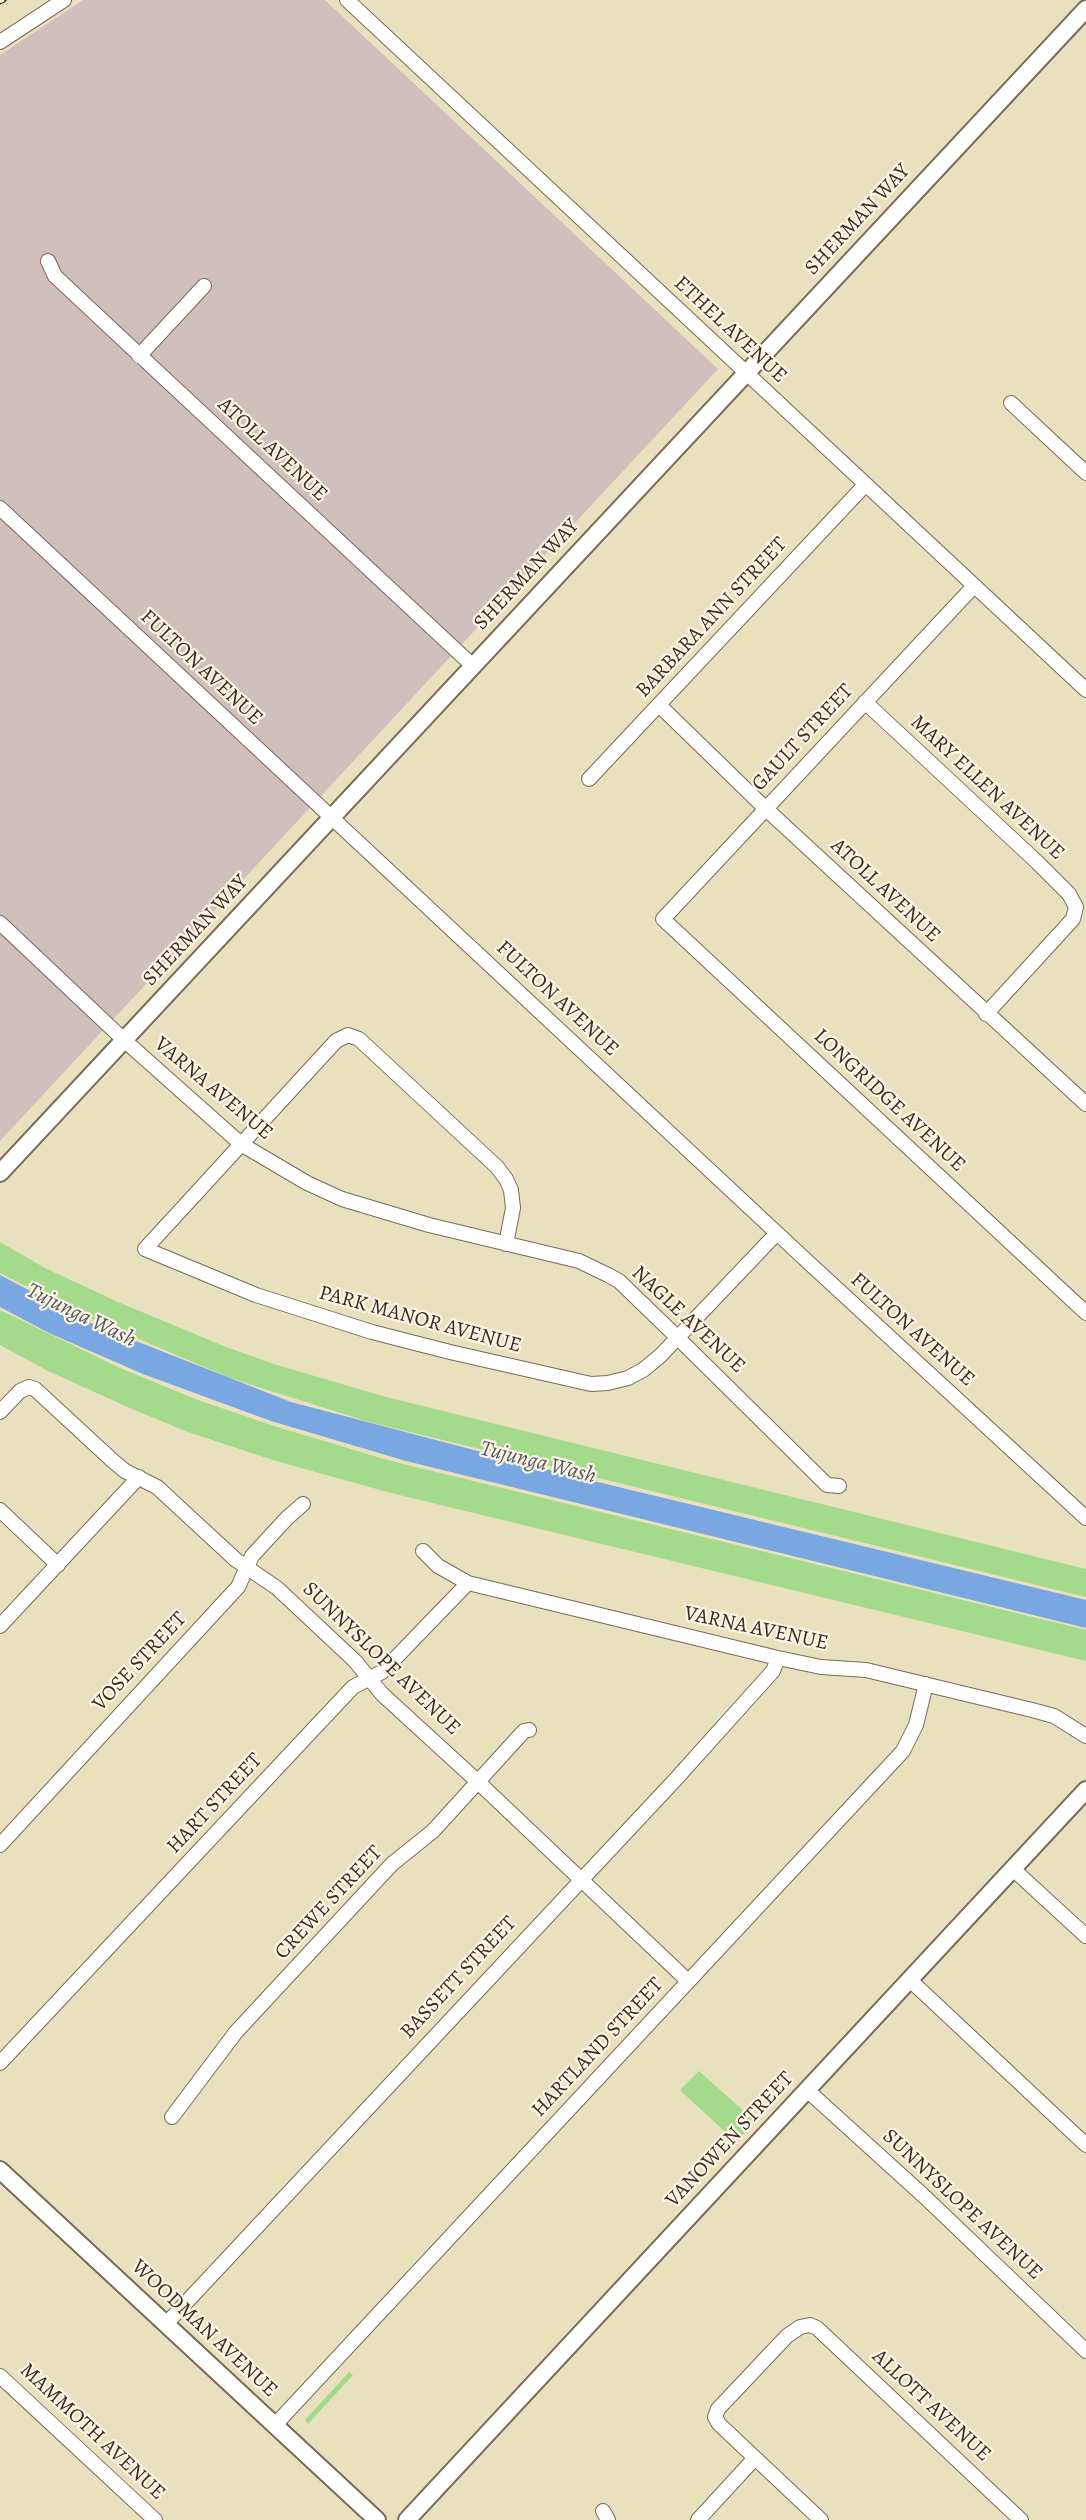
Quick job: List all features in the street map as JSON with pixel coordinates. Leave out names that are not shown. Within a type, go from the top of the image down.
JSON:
[{"type":"main road","name":"SHERMAN WAY","points":[[0,1173],[1086,9]]},
{"type":"main road","name":"VANOWEN STREET","points":[[407,2520],[1086,1790]]},
{"type":"main road","name":"WOODMAN AVENUE","points":[[0,2170],[377,2520]]},
{"type":"street","points":[[0,42],[64,0]]},
{"type":"street","name":"ETHEL AVENUE","points":[[347,0],[1086,690]]},
{"type":"street","name":"ATOLL AVENUE","points":[[48,261],[55,276],[473,666]]},
{"type":"street","points":[[139,356],[204,286]]},
{"type":"street","points":[[1011,403],[1086,473]]},
{"type":"street","name":"BARBARA ANN STREET","points":[[589,779],[865,485]]},
{"type":"street","name":"FULTON AVENUE","points":[[0,508],[1086,1518]]},
{"type":"street","name":"GAULT STREET","points":[[663,919],[974,586]]},
{"type":"street","name":"MARY ELLEN AVENUE","points":[[866,702],[1037,862],[1069,894],[1076,907],[1073,919],[986,1014]]},
{"type":"street","name":"ATOLL AVENUE","points":[[659,705],[765,808],[1086,1104]]},
{"type":"street","name":"LONGRIDGE AVENUE","points":[[663,919],[1086,1313]]},
{"type":"street","name":"VARNA AVENUE","points":[[0,923],[124,1041],[241,1144],[306,1183],[342,1198],[429,1225],[506,1244]]},
{"type":"street","points":[[241,1144],[336,1041],[348,1035],[358,1039],[497,1167],[511,1190],[513,1208],[506,1244]]},
{"type":"street","name":"PARK MANOR AVENUE","points":[[241,1144],[145,1249],[256,1295],[372,1332],[591,1384],[608,1383],[643,1370],[678,1338]]},
{"type":"street","points":[[678,1338],[777,1233]]},
{"type":"street","name":"NAGLE AVENUE","points":[[506,1244],[579,1261],[619,1281],[827,1485],[838,1486]]},
{"type":"street","name":"SUNNYSLOPE AVENUE","points":[[0,1412],[20,1391],[29,1387],[35,1389],[125,1471],[157,1487],[247,1568],[277,1588],[355,1661],[382,1694],[688,1982]]},
{"type":"street","points":[[0,1626],[139,1477]]},
{"type":"street","name":"VOSE STREET","points":[[0,1845],[238,1587],[252,1556],[286,1518],[303,1504]]},
{"type":"street","points":[[0,1510],[58,1565]]},
{"type":"street","name":"VARNA AVENUE","points":[[423,1551],[438,1566],[468,1583],[778,1658],[821,1666],[866,1670],[926,1684],[1054,1716],[1086,1736]]},
{"type":"street","name":"HART STREET","points":[[0,2063],[353,1687],[367,1677],[382,1672],[468,1583]]},
{"type":"street","name":"BASSETT STREET","points":[[166,2324],[773,1671],[778,1658]]},
{"type":"street","name":"HARTLAND STREET","points":[[274,2426],[903,1751],[916,1725],[926,1684]]},
{"type":"street","name":"CREWE STREET","points":[[172,2117],[236,2032],[392,1864],[433,1831],[524,1731],[529,1730]]},
{"type":"street","points":[[1013,1869],[1086,1936]]},
{"type":"street","points":[[910,1980],[1086,2145]]},
{"type":"street","name":"SUNNYSLOPE AVENUE","points":[[807,2090],[926,2198],[1086,2351]]},
{"type":"street","name":"ALLOTT AVENUE","points":[[755,2458],[719,2424],[715,2417],[718,2409],[787,2336],[800,2327],[810,2325],[817,2328],[1022,2520]]},
{"type":"street","name":"MAMMOTH AVENUE","points":[[0,2376],[155,2520]]},
{"type":"street","points":[[698,2520],[755,2458],[821,2520]]},
{"type":"shaded area","points":[[83,0],[325,0],[718,369],[0,1141],[0,55]]},
{"type":"green space","points":[[0,1242],[45,1268],[118,1302],[226,1347],[277,1365],[386,1397],[1086,1569],[1086,1597],[369,1422],[230,1378],[83,1315],[0,1273]]},
{"type":"green space","points":[[0,1310],[120,1368],[198,1400],[277,1427],[391,1461],[1086,1630],[1086,1661],[391,1493],[276,1461],[188,1432],[132,1409],[48,1371],[0,1345]]},
{"type":"green space","points":[[699,2071],[755,2121],[736,2142],[680,2090]]},
{"type":"green space","points":[[349,2372],[353,2375],[308,2424],[305,2420]]},
{"type":"water","points":[[0,1275],[95,1325],[291,1402],[573,1476],[1086,1600],[1086,1628],[406,1461],[271,1421],[143,1374],[49,1333],[0,1307]]},
{"type":"railway","points":[[0,2],[4,0]]},
{"type":"water label","name":"Tujunga Wash","points":[[81,1316]]},
{"type":"water label","name":"Tujunga Wash","points":[[538,1463]]}]
